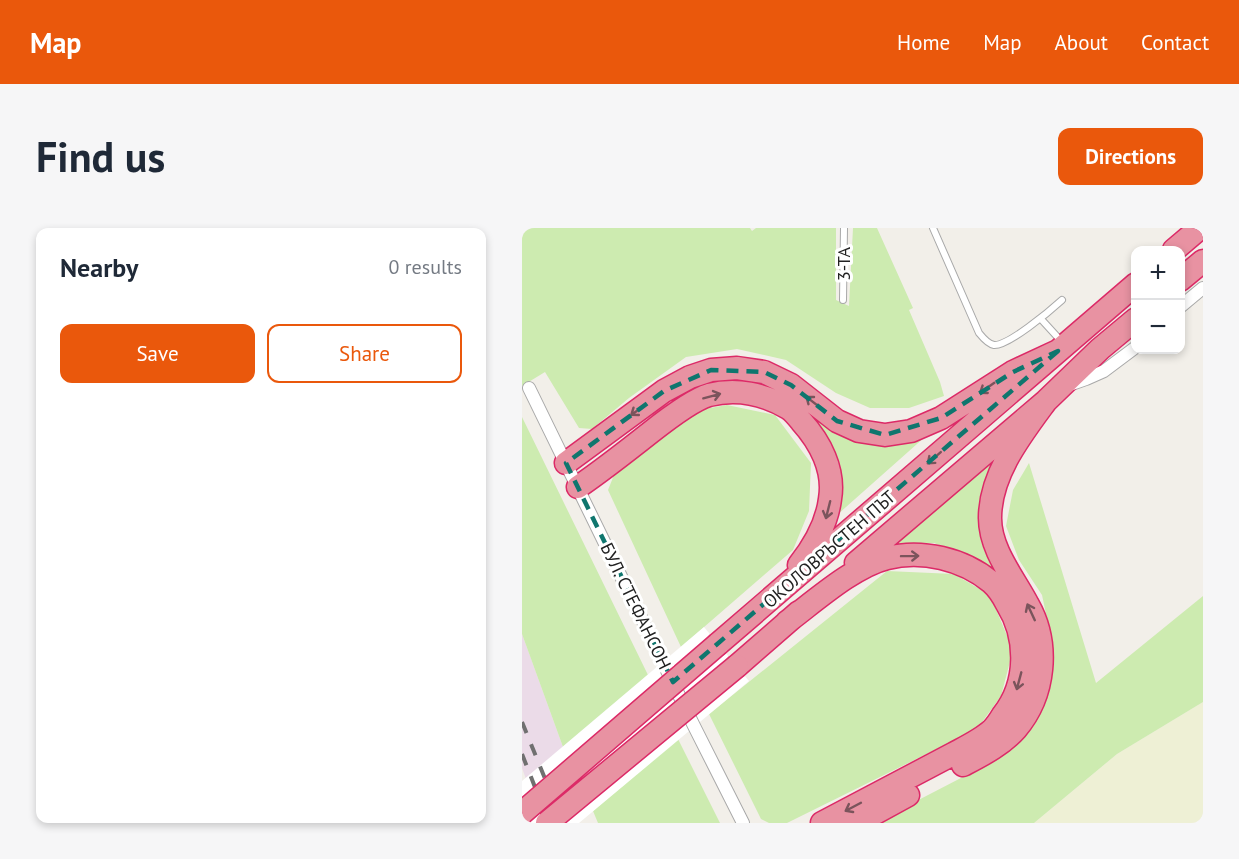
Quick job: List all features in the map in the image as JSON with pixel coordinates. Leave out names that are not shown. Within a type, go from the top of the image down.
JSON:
[{"type":"highway","points":[[1179,246],[1200,228]]},
{"type":"highway","points":[[1185,276],[1203,261]]},
{"type":"highway","name":"ОКОЛОВРЪСТЕН ПЪТ","points":[[522,813],[1131,288]]},
{"type":"highway","name":"ОКОЛОВРЪСТЕН ПЪТ","points":[[547,823],[737,666],[1052,396],[1131,323]]},
{"type":"highway","points":[[566,463],[664,391],[690,377],[711,370],[737,368],[764,372],[791,385],[837,421],[859,431],[885,435],[912,431],[941,418],[1013,372],[1061,348]]},
{"type":"highway","points":[[578,487],[663,423],[706,396],[732,391],[763,396],[790,409],[811,432],[823,453],[829,473],[831,498],[825,520],[814,543],[771,599]]},
{"type":"highway","points":[[857,823],[995,747],[1015,730],[1028,712],[1042,667],[1042,646],[1038,626],[1030,607],[997,549],[991,532],[991,503],[997,480],[1022,434],[1052,396]]},
{"type":"highway","points":[[787,622],[859,569],[886,558],[905,555],[943,558],[960,563],[991,582],[1011,610],[1019,627],[1023,665],[1020,682],[1011,705],[993,729],[953,754],[822,823]]},
{"type":"street","points":[[1185,303],[1203,288]]},
{"type":"street","points":[[1052,396],[1104,371],[1131,351]]},
{"type":"street","name":"БУЛ. СТЕФАНСОН","points":[[529,388],[743,823]]},
{"type":"lane","name":"3-ТА","points":[[843,300],[844,228]]},
{"type":"lane","points":[[933,228],[979,333],[992,345],[1002,344],[1041,319],[1062,300]]},
{"type":"lane","points":[[1041,319],[1061,348]]},
{"type":"highlighted area","points":[[1058,351],[673,682],[566,463],[664,391],[711,370],[764,372],[791,385],[837,421],[885,435],[941,418],[1013,372]]},
{"type":"shaded area","points":[[522,634],[563,747],[526,779],[522,768]]},
{"type":"green space","points":[[522,228],[750,228],[752,231],[756,228],[836,228],[836,300],[849,306],[853,228],[877,228],[913,308],[909,310],[944,396],[909,408],[870,408],[836,393],[786,360],[737,349],[686,357],[629,398],[592,429],[579,428],[545,372],[522,386]]},
{"type":"green space","points":[[794,396],[828,426],[935,428],[837,515]]},
{"type":"green space","points":[[727,405],[775,415],[811,463],[809,511],[793,550],[681,647],[608,490],[616,470],[693,411]]},
{"type":"green space","points":[[522,417],[648,675],[563,747],[522,634]]},
{"type":"green space","points":[[1003,451],[979,514],[983,548],[998,577],[975,559],[934,543],[896,544]]},
{"type":"green space","points":[[1029,463],[1096,683],[1203,596],[1203,702],[1117,754],[1034,823],[874,823],[986,765],[1046,690],[1052,642],[1042,595],[1019,560],[1006,526],[1013,490]]},
{"type":"green space","points":[[887,571],[954,574],[990,595],[1013,650],[1001,696],[977,729],[787,823],[769,823],[761,819],[709,714]]},
{"type":"green space","points":[[1203,702],[1203,823],[1034,823],[1117,754]]},
{"type":"green space","points":[[678,739],[720,823],[598,823],[593,811]]},
{"type":"pier","points":[[704,627],[749,681],[579,823],[522,823],[522,781]]},
{"type":"railway","points":[[522,722],[563,823]]},
{"type":"railway","points":[[522,754],[549,823]]}]
